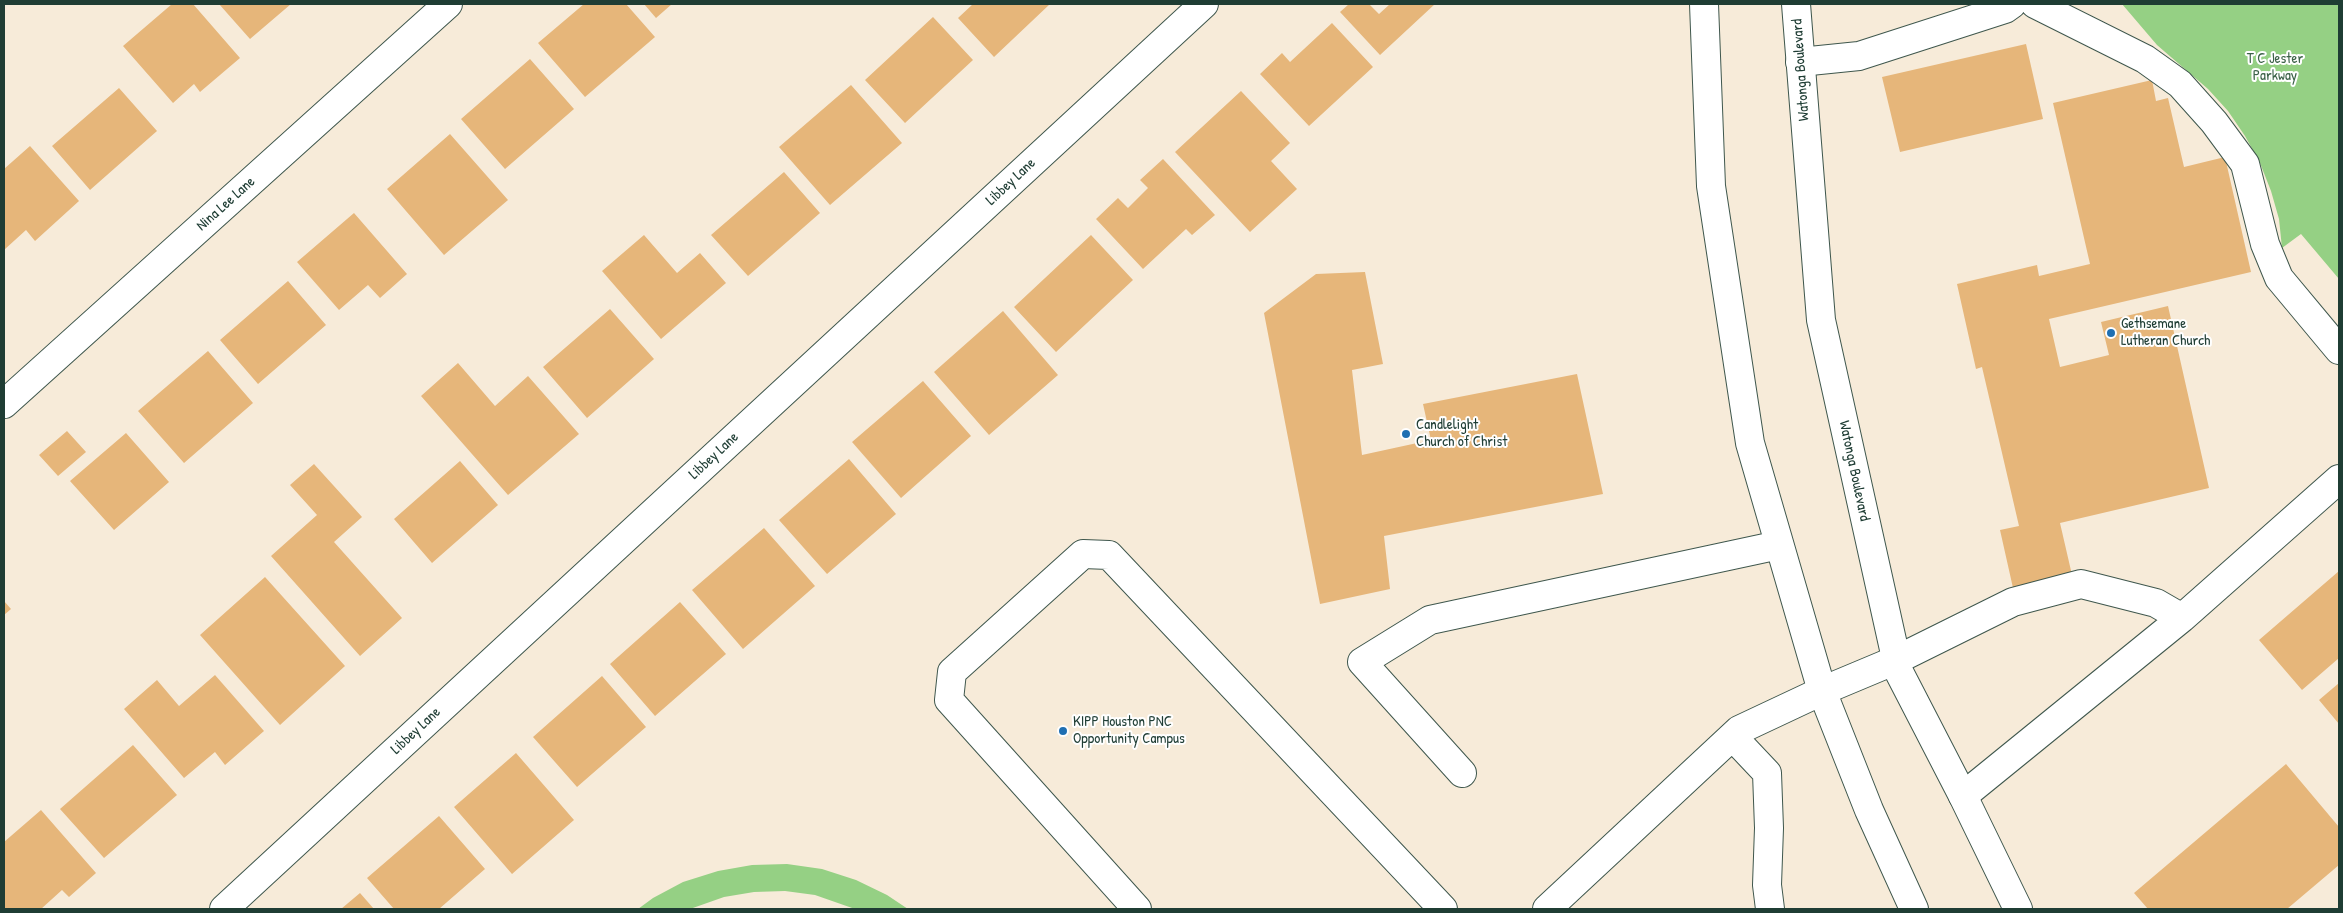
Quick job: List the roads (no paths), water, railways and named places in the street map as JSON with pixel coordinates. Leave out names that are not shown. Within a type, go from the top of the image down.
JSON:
[{"type":"street","name":"Nina Lee Lane","points":[[4,404],[448,4]]},
{"type":"street","points":[[1704,4],[1710,186],[1750,443],[1822,691],[1869,810],[1914,909]]},
{"type":"street","name":"Watonga Boulevard","points":[[1796,4],[1821,320],[1896,660],[1899,672],[1963,796],[2018,909]]},
{"type":"street","points":[[1800,62],[1859,56],[2005,10],[2012,4]]},
{"type":"street","points":[[2035,4],[2145,59],[2180,84],[2214,122],[2245,164],[2265,244],[2279,278],[2339,350]]},
{"type":"street","name":"Libbey Lane","points":[[224,909],[1193,7]]},
{"type":"street","points":[[1963,796],[2182,618],[2339,479]]},
{"type":"street","points":[[1462,773],[1362,662],[1430,620],[1779,545]]},
{"type":"street","points":[[1137,909],[949,700],[952,672],[1083,554],[1109,555],[1443,909]]},
{"type":"street","points":[[1547,909],[1739,730],[1822,691],[1896,660],[2013,602],[2082,584],[2156,602],[2182,618]]},
{"type":"street","points":[[1733,737],[1767,773],[1769,828],[1767,885],[1770,909]]},
{"type":"place","name":"Gethsemane Lutheran Church","points":[[2111,333]]},
{"type":"place","name":"Candlelight Church of Christ","points":[[1406,434]]},
{"type":"place","name":"KIPP Houston PNC Opportunity Campus","points":[[1063,731]]},
{"type":"park label","name":"T C Jester Parkway","points":[[2275,68]]}]
